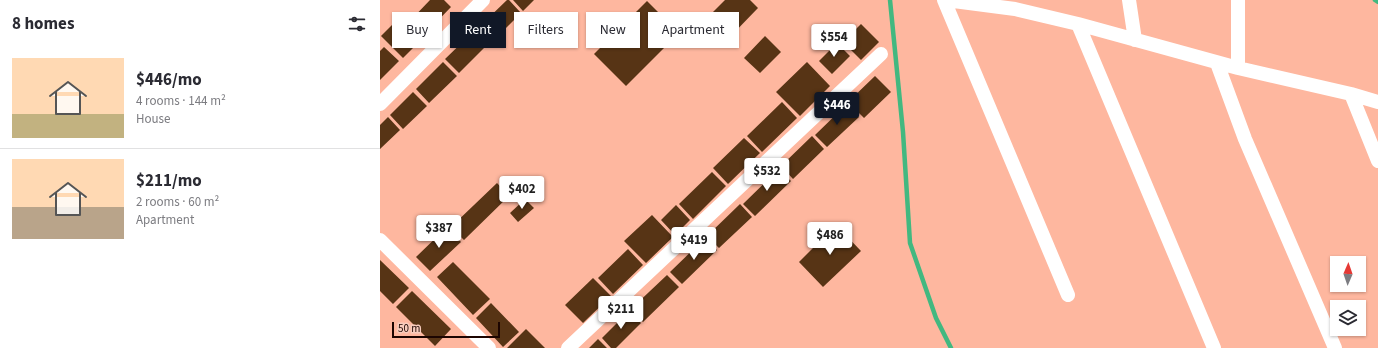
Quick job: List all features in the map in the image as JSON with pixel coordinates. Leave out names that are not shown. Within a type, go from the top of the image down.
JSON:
[{"type":"street","points":[[380,104],[483,0]]},
{"type":"street","points":[[1068,295],[945,0],[993,3],[1015,8],[1217,63],[1351,94],[1378,102]]},
{"type":"street","points":[[1129,0],[1135,40]]},
{"type":"street","points":[[1238,0],[1238,68]]},
{"type":"street","points":[[1078,24],[1214,348]]},
{"type":"street","points":[[568,348],[881,54]]},
{"type":"street","points":[[1217,63],[1245,139],[1334,348]]},
{"type":"street","points":[[1351,94],[1378,161]]},
{"type":"street","points":[[380,240],[489,348]]},
{"type":"building","points":[[430,0],[444,0],[451,7],[442,16],[442,12],[419,12]]},
{"type":"building","points":[[507,0],[509,0],[520,12],[514,12],[514,20],[506,28],[506,12],[495,12]]},
{"type":"building","points":[[513,0],[534,0],[523,11]]},
{"type":"building","points":[[725,0],[750,0],[758,8],[739,28],[739,12],[713,12]]},
{"type":"building","points":[[647,1],[658,12],[648,12],[648,48],[664,48],[626,86],[594,54],[600,48],[640,48],[640,12],[636,12]]},
{"type":"building","points":[[861,24],[879,42],[861,60],[843,42]]},
{"type":"building","points":[[392,25],[392,47],[381,36]]},
{"type":"building","points":[[765,36],[781,52],[760,73],[744,58]]},
{"type":"building","points":[[837,43],[850,56],[832,74],[819,61]]},
{"type":"building","points":[[384,47],[399,61],[380,80],[380,51]]},
{"type":"building","points":[[393,48],[413,48],[403,58]]},
{"type":"building","points":[[456,48],[484,48],[459,73],[445,59]]},
{"type":"building","points":[[443,62],[457,76],[429,103],[416,89]]},
{"type":"building","points":[[807,62],[830,86],[800,116],[776,92]]},
{"type":"building","points":[[875,76],[891,92],[864,118],[848,102]]},
{"type":"building","points":[[413,92],[427,106],[403,129],[390,115]]},
{"type":"building","points":[[782,102],[797,118],[762,152],[747,136]]},
{"type":"building","points":[[847,104],[859,117],[827,147],[815,135]]},
{"type":"building","points":[[388,117],[400,130],[380,149],[380,125]]},
{"type":"building","points":[[812,136],[824,149],[793,179],[781,166]]},
{"type":"building","points":[[744,138],[760,153],[728,184],[713,168]]},
{"type":"building","points":[[779,169],[791,181],[755,216],[743,204]]},
{"type":"building","points":[[712,172],[726,186],[693,219],[679,204]]},
{"type":"building","points":[[497,183],[509,196],[464,240],[451,227]]},
{"type":"building","points":[[525,199],[534,208],[518,222],[510,213]]},
{"type":"building","points":[[740,204],[752,217],[719,248],[707,236]]},
{"type":"building","points":[[676,205],[690,220],[675,235],[661,220]]},
{"type":"building","points":[[652,215],[673,237],[646,263],[624,241]]},
{"type":"building","points":[[836,225],[861,251],[823,287],[799,262]]},
{"type":"building","points":[[447,227],[461,242],[430,271],[416,257]]},
{"type":"building","points":[[705,238],[717,250],[682,284],[670,272]]},
{"type":"building","points":[[628,249],[643,265],[613,294],[598,278]]},
{"type":"building","points":[[380,260],[409,288],[393,304],[380,291]]},
{"type":"building","points":[[453,262],[490,299],[473,315],[437,277]]},
{"type":"building","points":[[667,275],[679,287],[643,322],[631,309]]},
{"type":"building","points":[[593,278],[611,296],[583,323],[565,305]]},
{"type":"building","points":[[412,291],[451,329],[435,346],[396,307]]},
{"type":"building","points":[[491,303],[519,332],[503,347],[476,318]]},
{"type":"building","points":[[629,311],[641,323],[616,348],[611,348],[602,338]]},
{"type":"building","points":[[526,329],[545,348],[507,348]]},
{"type":"building","points":[[598,339],[607,348],[589,348]]},
{"type":"waterway","points":[[890,0],[903,132],[910,243],[936,318],[951,348]]}]
